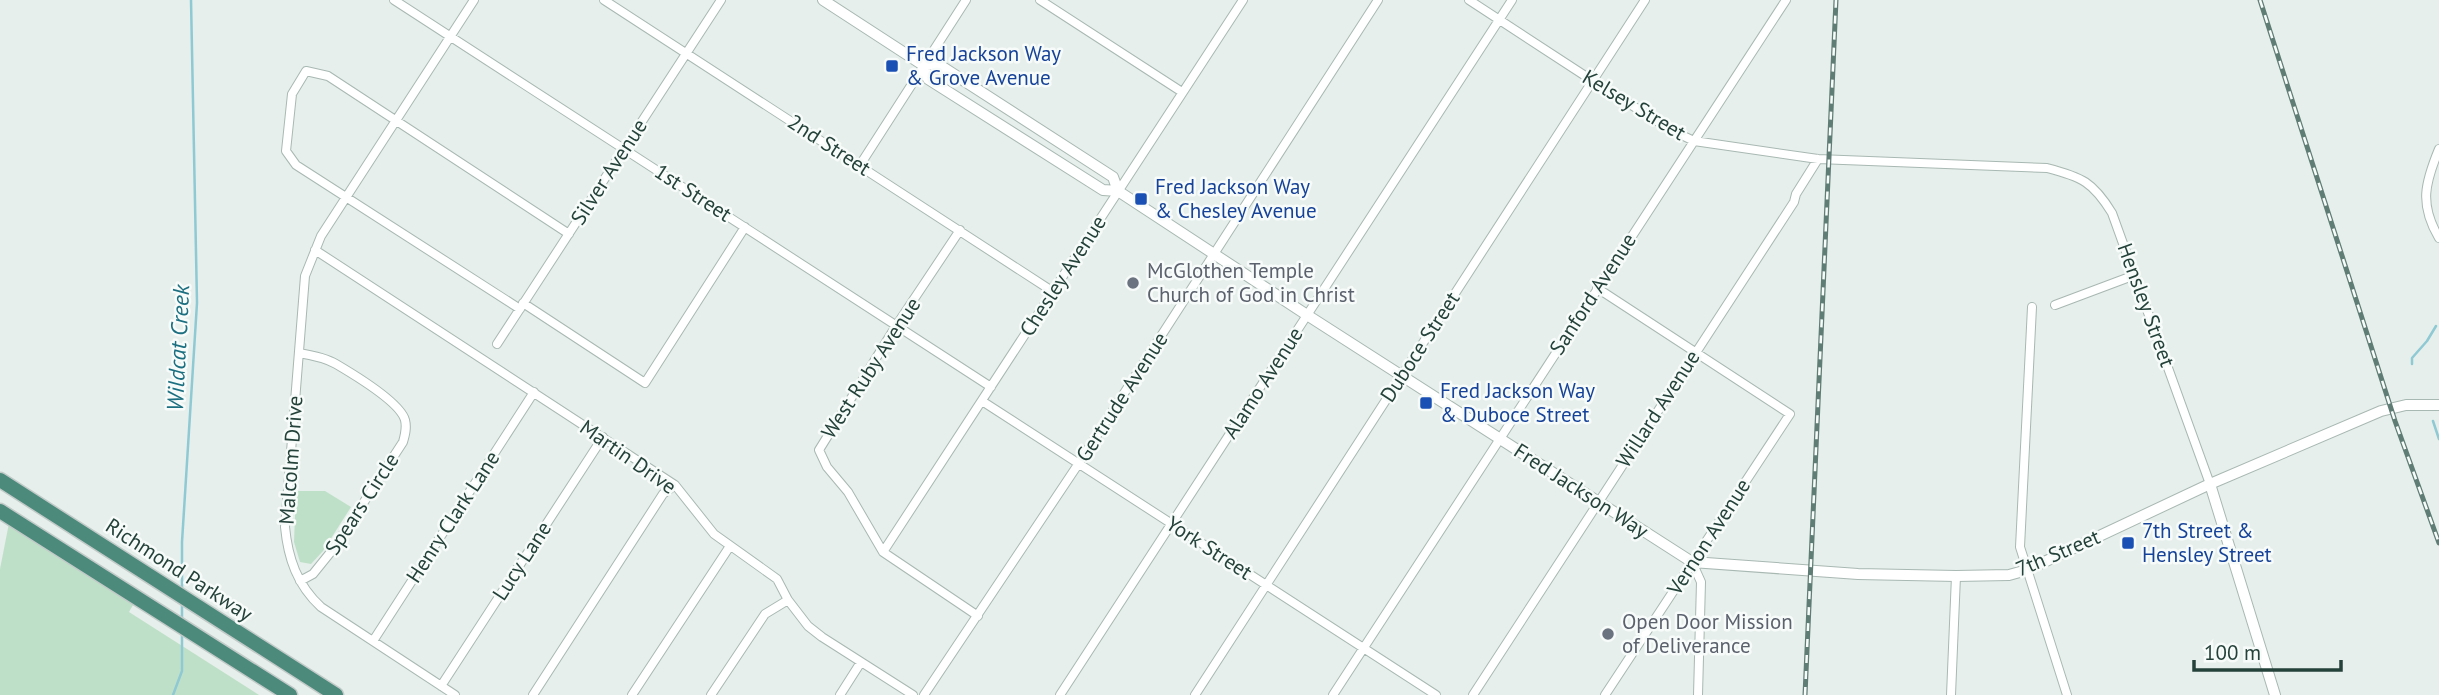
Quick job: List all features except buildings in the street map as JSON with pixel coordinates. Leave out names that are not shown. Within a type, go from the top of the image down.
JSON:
[{"type":"highway","name":"Richmond Parkway","points":[[0,480],[335,695]]},
{"type":"highway","points":[[0,511],[290,695]]},
{"type":"street","name":"1st Street","points":[[394,0],[991,387]]},
{"type":"street","name":"Malcolm Drive","points":[[455,695],[321,607],[309,596],[294,570],[285,527],[305,276],[321,236],[474,0]]},
{"type":"street","name":"2nd Street","points":[[604,0],[1052,291]]},
{"type":"street","name":"Silver Avenue","points":[[497,344],[721,0]]},
{"type":"street","name":"Fred Jackson Way","points":[[823,0],[923,65],[938,64],[1102,170],[1112,177],[1118,191]]},
{"type":"street","points":[[860,165],[966,0]]},
{"type":"street","points":[[1040,0],[1182,92]]},
{"type":"street","name":"Chesley Avenue","points":[[883,552],[1243,0]]},
{"type":"street","name":"Gertrude Avenue","points":[[924,695],[1079,463],[1378,0]]},
{"type":"street","name":"Kelsey Street","points":[[1469,0],[1593,81],[1673,131],[1694,141],[1818,159]]},
{"type":"street","name":"Alamo Avenue","points":[[1060,695],[1511,0]]},
{"type":"street","name":"Duboce Street","points":[[1195,695],[1645,0]]},
{"type":"street","name":"Sanford Avenue","points":[[1333,695],[1786,0]]},
{"type":"street","name":"Fred Jackson Way","points":[[923,65],[928,79],[1103,190],[1118,191],[1692,562]]},
{"type":"street","points":[[569,234],[328,76],[306,71],[292,94],[286,151],[296,165],[645,383],[745,227]]},
{"type":"street","points":[[2439,149],[2429,174],[2425,194],[2431,224],[2439,238]]},
{"type":"street","name":"Hensley Street","points":[[1818,159],[2047,168],[2075,175],[2098,190],[2112,213],[2210,484],[2275,695]]},
{"type":"street","name":"Willard Avenue","points":[[1473,695],[1794,202],[1796,194],[1818,159]]},
{"type":"street","name":"West Ruby Avenue","points":[[960,230],[819,450],[827,467],[848,492],[883,552],[978,616]]},
{"type":"street","name":"Martin Drive","points":[[315,250],[675,485],[714,534],[777,579],[788,600],[808,626],[913,695]]},
{"type":"street","points":[[2055,305],[2135,275]]},
{"type":"street","points":[[1597,288],[1695,353]]},
{"type":"street","points":[[2032,307],[2020,547],[2067,695]]},
{"type":"street","name":"Spears Circle","points":[[299,353],[334,363],[386,398],[398,408],[405,419],[406,432],[403,442],[334,548],[313,574],[300,581]]},
{"type":"street","name":"Vernon Avenue","points":[[1605,695],[1790,414],[1695,353]]},
{"type":"street","name":"Henry Clark Lane","points":[[373,641],[534,392]]},
{"type":"street","name":"York Street","points":[[982,401],[1436,695]]},
{"type":"street","name":"7th Street","points":[[1692,562],[1858,573],[2009,575],[2027,570],[2210,484],[2382,411],[2406,405],[2439,405]]},
{"type":"street","name":"Lucy Lane","points":[[441,686],[603,437]]},
{"type":"street","points":[[533,695],[663,494],[675,485]]},
{"type":"street","points":[[632,695],[730,546]]},
{"type":"street","points":[[1692,562],[1701,582],[1698,695]]},
{"type":"street","points":[[1951,695],[1956,576]]},
{"type":"street","points":[[711,695],[765,614],[788,600]]},
{"type":"street","points":[[840,695],[861,662]]},
{"type":"green space","points":[[296,491],[325,491],[351,507],[323,551],[311,564],[300,562],[294,542]]},
{"type":"green space","points":[[10,518],[137,598],[129,612],[259,695],[0,695],[0,569]]},
{"type":"waterway","name":"Wildcat Creek","points":[[182,591],[182,542],[197,303],[191,0]]},
{"type":"waterway","points":[[2412,364],[2412,358],[2436,326]]},
{"type":"waterway","points":[[2433,421],[2439,439]]},
{"type":"waterway","name":"Wildcat Creek","points":[[182,601],[182,619]]},
{"type":"waterway","name":"Wildcat Creek","points":[[173,695],[182,671],[182,633]]},
{"type":"railway","points":[[1805,695],[1836,0]]},
{"type":"railway","points":[[2260,0],[2395,421],[2439,543]]},
{"type":"place","name":"Fred Jackson Way & Grove Avenue","points":[[892,66]]},
{"type":"place","name":"Fred Jackson Way & Chesley Avenue","points":[[1141,199]]},
{"type":"place","name":"McGlothen Temple Church of God in Christ","points":[[1133,283]]},
{"type":"place","name":"Fred Jackson Way & Duboce Street","points":[[1426,403]]},
{"type":"place","name":"7th Street & Hensley Street","points":[[2128,543]]},
{"type":"place","name":"Open Door Mission of Deliverance","points":[[1608,634]]}]
